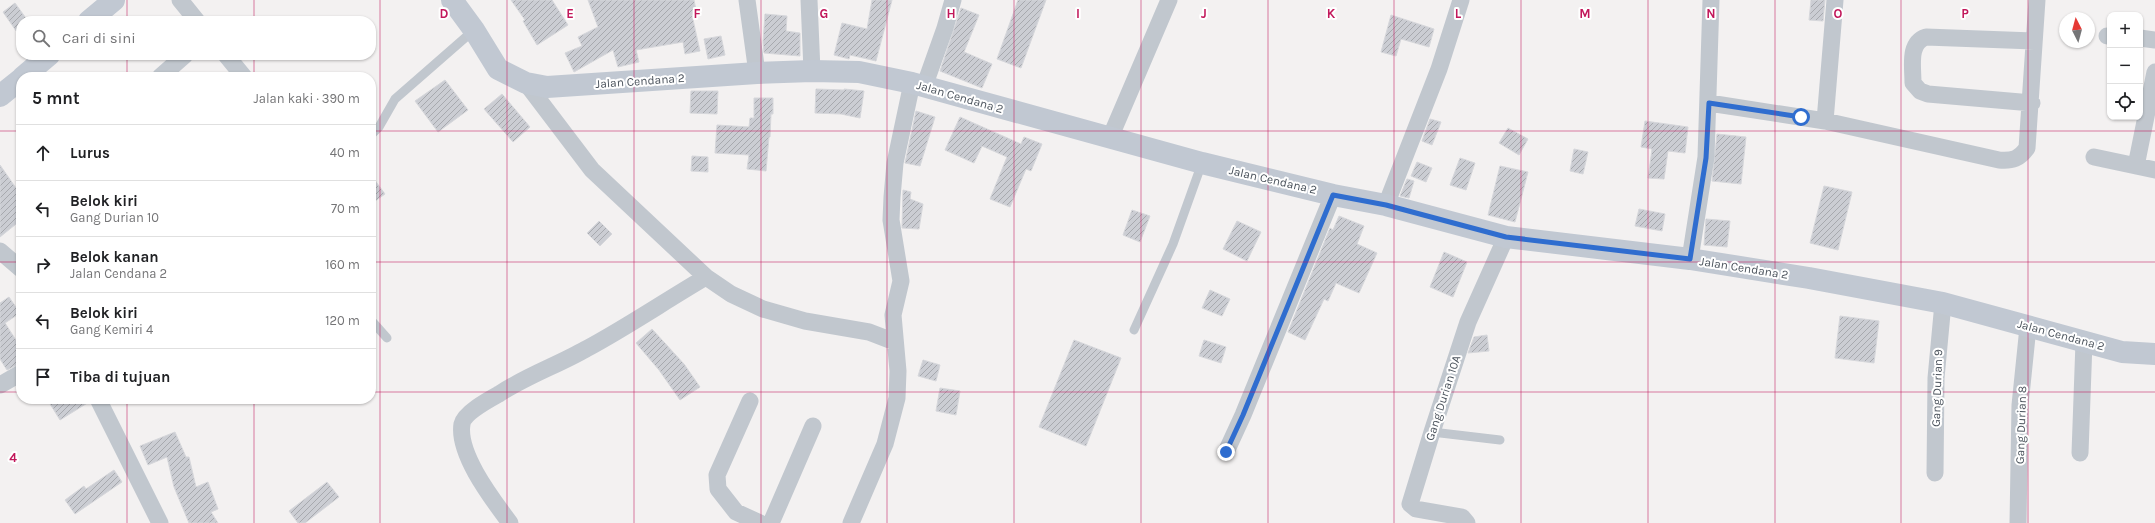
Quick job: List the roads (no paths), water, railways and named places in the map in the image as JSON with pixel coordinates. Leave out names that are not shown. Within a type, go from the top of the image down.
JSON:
[{"type":"street","points":[[95,16],[114,0]]},
{"type":"street","points":[[180,0],[193,16]]},
{"type":"street","name":"Jalan Cendana 2","points":[[452,0],[474,30],[498,69],[526,83],[547,87],[757,73],[812,71],[859,72],[918,85],[1202,163],[1333,195],[1386,205],[1506,237],[1690,259],[1943,303],[2122,352],[2155,354]]},
{"type":"street","points":[[747,0],[757,73]]},
{"type":"street","points":[[809,0],[812,71]]},
{"type":"street","points":[[851,523],[885,444],[895,406],[898,371],[893,315],[901,281],[891,220],[895,163],[918,85],[945,28],[953,0]]},
{"type":"street","points":[[1110,138],[1169,0]]},
{"type":"street","points":[[1386,205],[1439,68],[1461,0]]},
{"type":"street","points":[[1690,259],[1706,158],[1709,103],[1711,0]]},
{"type":"street","points":[[1826,121],[1835,0]]},
{"type":"street","points":[[1709,103],[1826,121],[1999,160],[2011,161],[2021,157],[2027,148],[2032,103],[2037,0]]},
{"type":"street","points":[[2032,103],[1928,94],[1920,91],[1913,83],[1914,48],[1919,40],[1926,37],[2034,41]]},
{"type":"street","points":[[2143,38],[2155,40]]},
{"type":"street","points":[[29,72],[43,60]]},
{"type":"street","points":[[166,72],[179,60]]},
{"type":"street","points":[[230,60],[240,72]]},
{"type":"street","points":[[2136,166],[2155,72]]},
{"type":"street","points":[[0,96],[16,83]]},
{"type":"street","points":[[526,83],[592,170],[706,277],[731,294],[763,309],[805,321],[869,332],[895,342]]},
{"type":"street","points":[[2094,157],[2155,170]]},
{"type":"street","points":[[1226,452],[1243,415],[1333,195]]},
{"type":"street","name":"Gang Durian 10A","points":[[1467,523],[1462,516],[1416,509],[1410,504],[1468,322],[1506,237]]},
{"type":"street","points":[[0,251],[16,265]]},
{"type":"street","points":[[510,523],[494,502],[468,457],[462,441],[462,423],[467,416],[503,391],[553,367],[629,325],[706,277]]},
{"type":"street","name":"Gang Durian 9","points":[[1935,473],[1936,378],[1943,303]]},
{"type":"street","name":"Gang Durian 8","points":[[2018,523],[2020,405],[2028,327]]},
{"type":"street","points":[[2080,453],[2084,342]]},
{"type":"street","points":[[0,385],[16,376]]},
{"type":"street","points":[[750,401],[717,474],[718,489],[736,512],[760,523]]},
{"type":"street","points":[[100,404],[160,523]]},
{"type":"street","points":[[770,523],[813,426]]},
{"type":"lane","points":[[376,130],[395,100],[474,30]]},
{"type":"lane","points":[[1134,330],[1173,244],[1202,163]]},
{"type":"lane","points":[[376,326],[387,338]]},
{"type":"lane","points":[[1432,432],[1500,440]]}]
